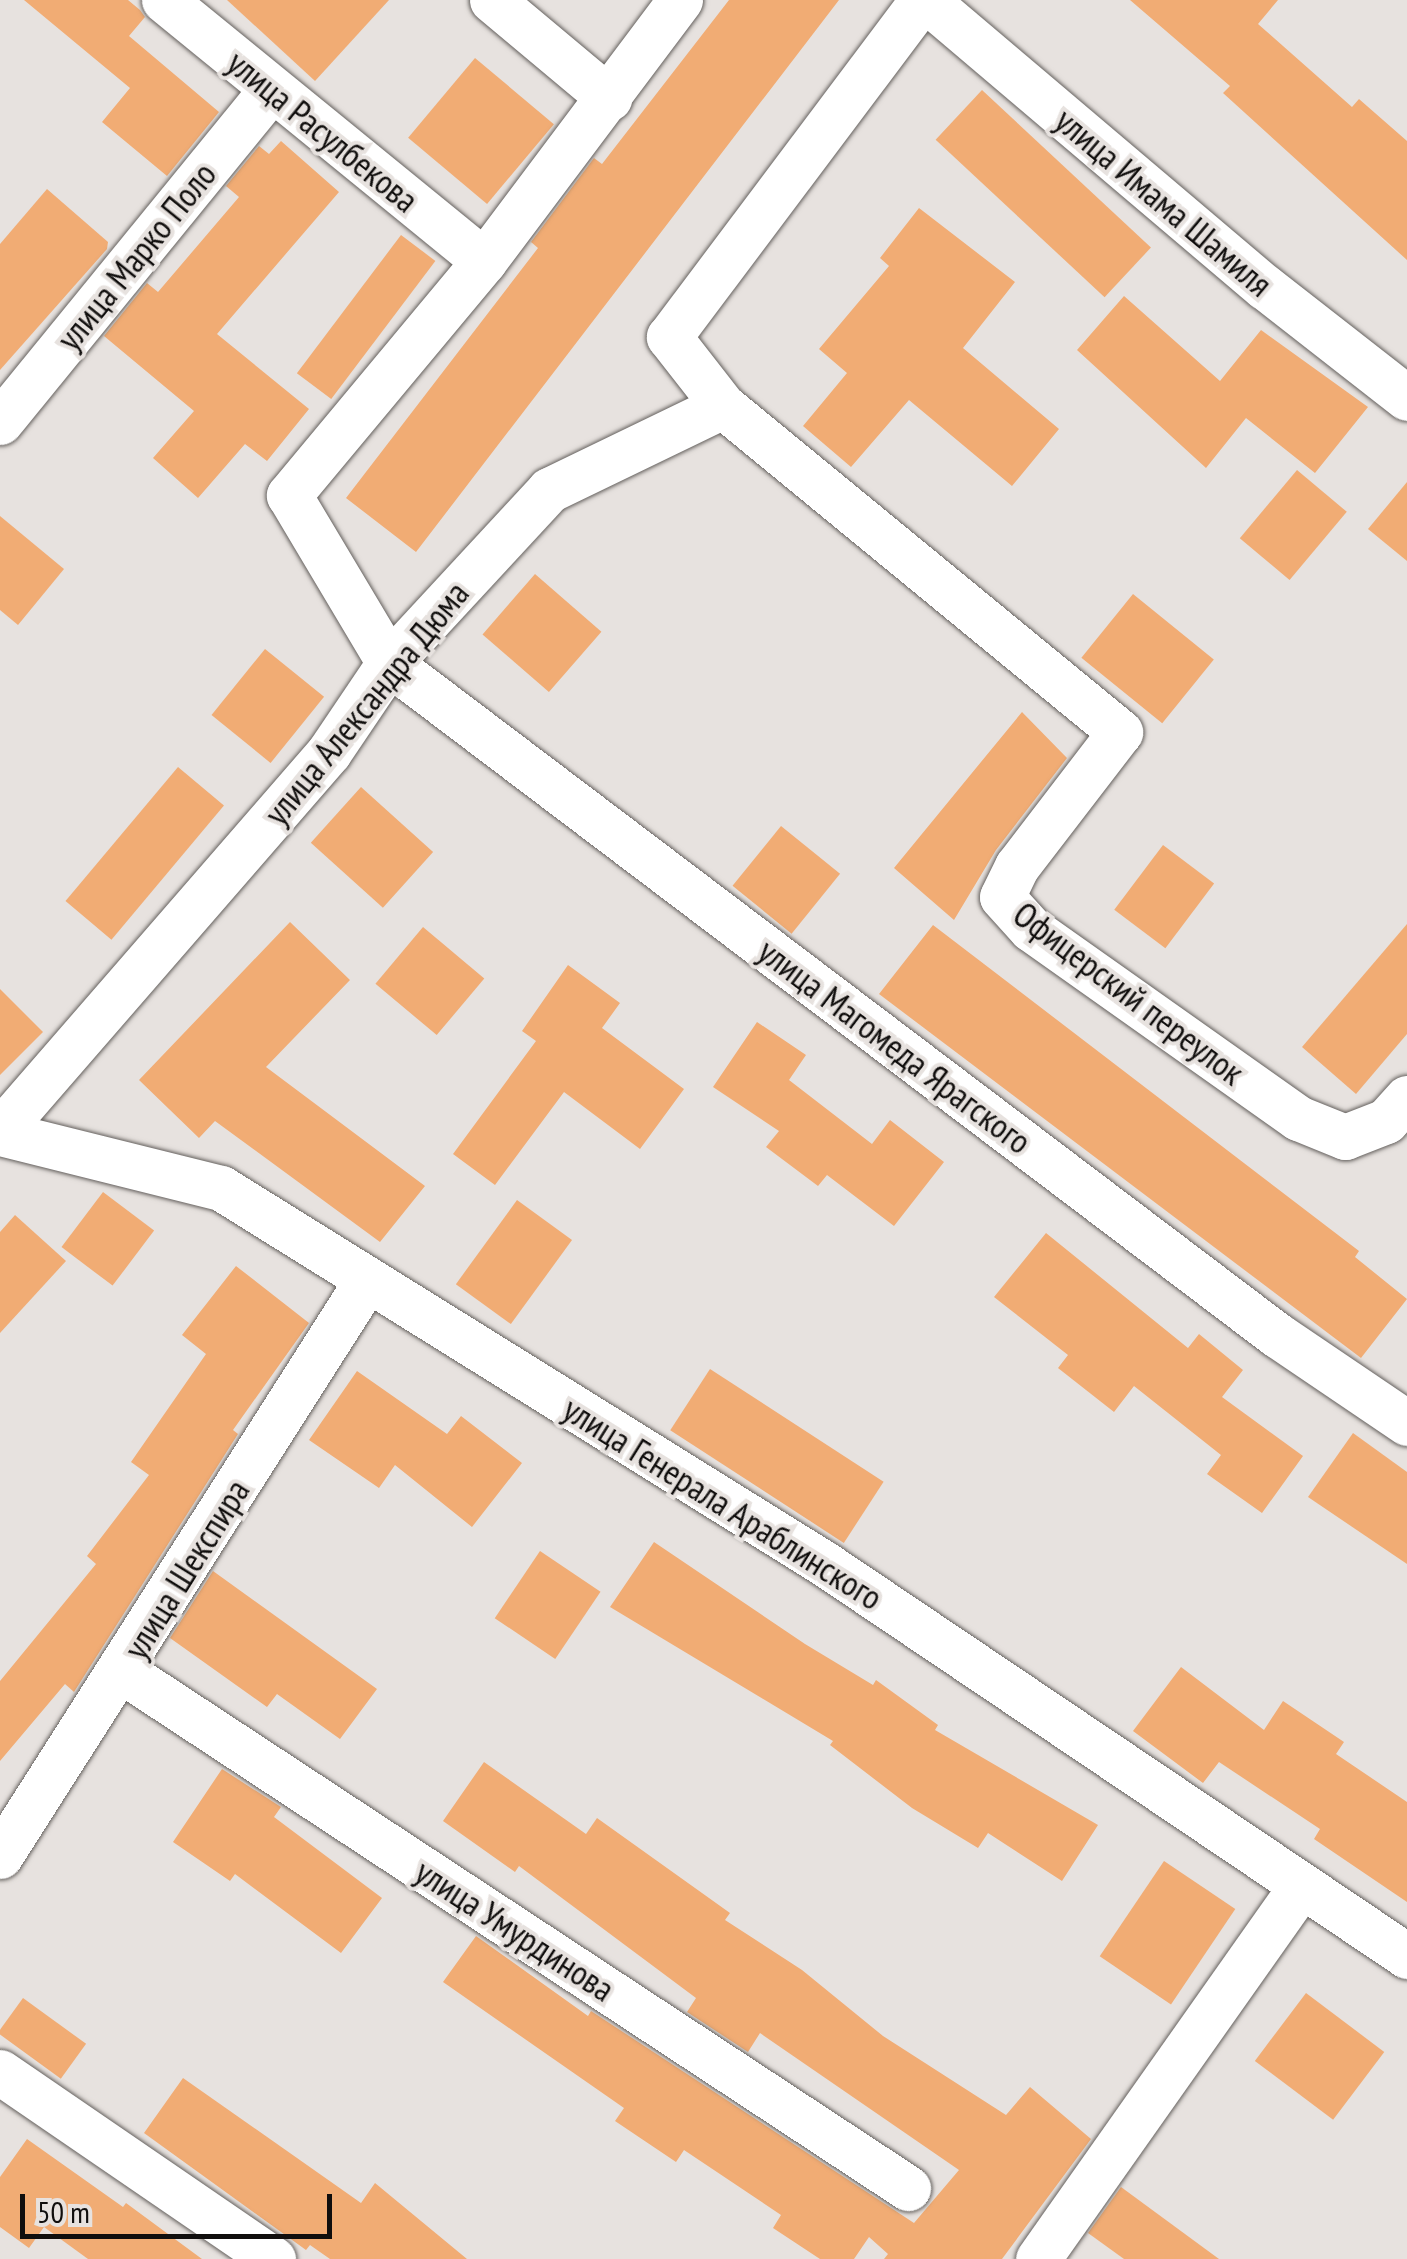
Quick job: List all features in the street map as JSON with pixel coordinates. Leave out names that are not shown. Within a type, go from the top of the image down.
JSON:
[{"type":"street","name":"улица Расулбекова","points":[[164,0],[484,261]]},
{"type":"street","points":[[492,0],[610,98]]},
{"type":"street","points":[[389,663],[289,496],[484,261],[680,0]]},
{"type":"street","points":[[723,406],[669,337],[924,0]]},
{"type":"street","name":"улица Имама Шамиля","points":[[924,0],[1265,288],[1407,398]]},
{"type":"street","name":"улица Марко Поло","points":[[0,422],[272,90]]},
{"type":"street","name":"улица Александра Дюма","points":[[0,1132],[329,752],[389,663],[549,490],[723,406]]},
{"type":"street","name":"Офицерский переулок","points":[[723,406],[1120,732],[1017,866],[1002,897],[1031,929],[1298,1118],[1345,1136],[1386,1121],[1407,1098]]},
{"type":"street","name":"улица Магомеда Ярагского","points":[[389,663],[1276,1335],[1407,1423]]},
{"type":"street","name":"улица Генерала Араблинского","points":[[0,1132],[221,1188],[825,1564],[1407,1956]]},
{"type":"street","name":"улица Шекспира","points":[[0,1856],[122,1671],[367,1280]]},
{"type":"street","name":"улица Умурдинова","points":[[122,1671],[908,2188]]},
{"type":"street","points":[[1038,2259],[1301,1886]]},
{"type":"street","points":[[0,2072],[273,2259]]},
{"type":"building","points":[[24,0],[128,0],[140,10],[145,17],[129,36],[219,112],[167,176],[102,122],[130,88]]},
{"type":"building","points":[[227,0],[389,0],[315,81]]},
{"type":"building","points":[[729,0],[839,0],[416,552],[346,498],[538,248],[531,242],[594,158],[602,164]]},
{"type":"building","points":[[1130,0],[1278,0],[1258,24],[1352,107],[1359,99],[1407,141],[1407,260],[1223,93],[1230,86]]},
{"type":"building","points":[[475,58],[554,124],[487,204],[408,138]]},
{"type":"building","points":[[982,90],[1151,248],[1105,297],[936,140]]},
{"type":"building","points":[[281,141],[339,192],[217,334],[309,409],[267,461],[245,444],[198,498],[153,458],[194,411],[104,336],[147,283],[158,292],[239,197],[226,186],[259,146],[269,154]]},
{"type":"building","points":[[47,189],[108,242],[107,249],[0,370],[0,244]]},
{"type":"building","points":[[919,208],[1015,282],[963,348],[1059,429],[1012,486],[909,400],[851,467],[803,426],[847,373],[819,349],[889,266],[880,258]]},
{"type":"building","points":[[401,235],[435,261],[331,399],[297,373]]},
{"type":"building","points":[[1124,296],[1220,381],[1261,330],[1368,407],[1315,473],[1246,418],[1206,468],[1077,350]]},
{"type":"building","points":[[1297,470],[1347,512],[1290,580],[1240,538]]},
{"type":"building","points":[[1407,482],[1407,561],[1368,529]]},
{"type":"building","points":[[0,516],[64,569],[18,625],[0,610]]},
{"type":"building","points":[[535,574],[601,632],[549,692],[483,634]]},
{"type":"building","points":[[1133,594],[1214,659],[1162,723],[1081,658]]},
{"type":"building","points":[[265,649],[324,697],[271,763],[212,715]]},
{"type":"building","points":[[1022,712],[1067,758],[996,850],[954,920],[894,868]]},
{"type":"building","points":[[178,767],[224,806],[111,940],[66,901]]},
{"type":"building","points":[[361,787],[433,852],[383,908],[311,843]]},
{"type":"building","points":[[781,826],[840,874],[792,934],[733,886]]},
{"type":"building","points":[[1163,845],[1214,884],[1165,948],[1114,910]]},
{"type":"building","points":[[290,922],[350,980],[266,1067],[425,1186],[380,1242],[215,1121],[199,1138],[139,1080]]},
{"type":"building","points":[[1407,924],[1407,1034],[1356,1094],[1302,1047]]},
{"type":"building","points":[[933,925],[1359,1251],[1355,1257],[1407,1299],[1361,1358],[879,994]]},
{"type":"building","points":[[423,927],[484,978],[437,1035],[375,984]]},
{"type":"building","points":[[568,965],[620,1003],[602,1028],[684,1089],[640,1149],[564,1092],[495,1185],[453,1154],[536,1041],[522,1031]]},
{"type":"building","points":[[0,989],[43,1032],[0,1075]]},
{"type":"building","points":[[757,1022],[806,1055],[789,1080],[872,1144],[890,1120],[944,1162],[894,1226],[827,1175],[818,1186],[766,1147],[779,1131],[713,1087]]},
{"type":"building","points":[[103,1192],[154,1231],[113,1286],[61,1247]]},
{"type":"building","points":[[517,1200],[572,1240],[511,1324],[456,1284]]},
{"type":"building","points":[[15,1215],[66,1261],[0,1333],[0,1232]]},
{"type":"building","points":[[1046,1233],[1188,1348],[1199,1334],[1243,1370],[1222,1397],[1303,1456],[1262,1513],[1207,1474],[1221,1455],[1134,1386],[1114,1412],[1058,1368],[1068,1355],[994,1297]]},
{"type":"building","points":[[236,1266],[309,1323],[233,1430],[238,1434],[74,1692],[65,1684],[0,1761],[0,1681],[96,1564],[87,1556],[149,1475],[131,1462],[206,1354],[182,1335]]},
{"type":"building","points":[[710,1369],[884,1482],[844,1543],[670,1430]]},
{"type":"building","points":[[357,1371],[447,1434],[461,1416],[522,1463],[472,1527],[395,1465],[379,1488],[309,1440]]},
{"type":"building","points":[[1353,1433],[1407,1472],[1407,1564],[1308,1497]]},
{"type":"building","points":[[654,1542],[805,1644],[873,1685],[876,1680],[938,1725],[935,1730],[1098,1825],[1062,1881],[988,1833],[978,1848],[912,1808],[830,1745],[833,1741],[610,1607]]},
{"type":"building","points":[[540,1551],[601,1592],[555,1659],[495,1618]]},
{"type":"building","points":[[213,1571],[377,1689],[340,1739],[277,1694],[267,1707],[170,1638]]},
{"type":"building","points":[[1181,1667],[1264,1730],[1283,1701],[1344,1742],[1336,1754],[1407,1802],[1407,1902],[1314,1839],[1320,1829],[1219,1762],[1203,1783],[1133,1731]]},
{"type":"building","points":[[484,1762],[586,1834],[597,1818],[730,1913],[725,1920],[802,1970],[883,2036],[1006,2115],[1030,2087],[1091,2139],[1002,2259],[884,2259],[888,2254],[869,2237],[854,2259],[820,2259],[773,2228],[781,2215],[684,2150],[676,2162],[615,2121],[624,2108],[443,1982],[476,1936],[588,2016],[591,2011],[914,2223],[959,2170],[760,2033],[748,2052],[687,2012],[696,1998],[519,1866],[515,1872],[443,1821]]},
{"type":"building","points":[[222,1769],[281,1807],[274,1817],[382,1898],[341,1953],[235,1874],[230,1881],[173,1842]]},
{"type":"building","points":[[1164,1861],[1235,1909],[1171,2004],[1100,1956]]},
{"type":"building","points":[[1306,1993],[1384,2052],[1333,2120],[1255,2061]]},
{"type":"building","points":[[23,1998],[86,2044],[61,2079],[0,2034]]},
{"type":"building","points":[[183,2078],[361,2203],[375,2183],[467,2259],[330,2259],[310,2245],[306,2250],[144,2133]]},
{"type":"building","points":[[27,2139],[123,2207],[126,2203],[202,2259],[88,2259],[44,2227],[29,2248],[0,2227],[0,2177]]},
{"type":"building","points":[[1121,2187],[1219,2259],[1124,2259],[1088,2233]]}]
